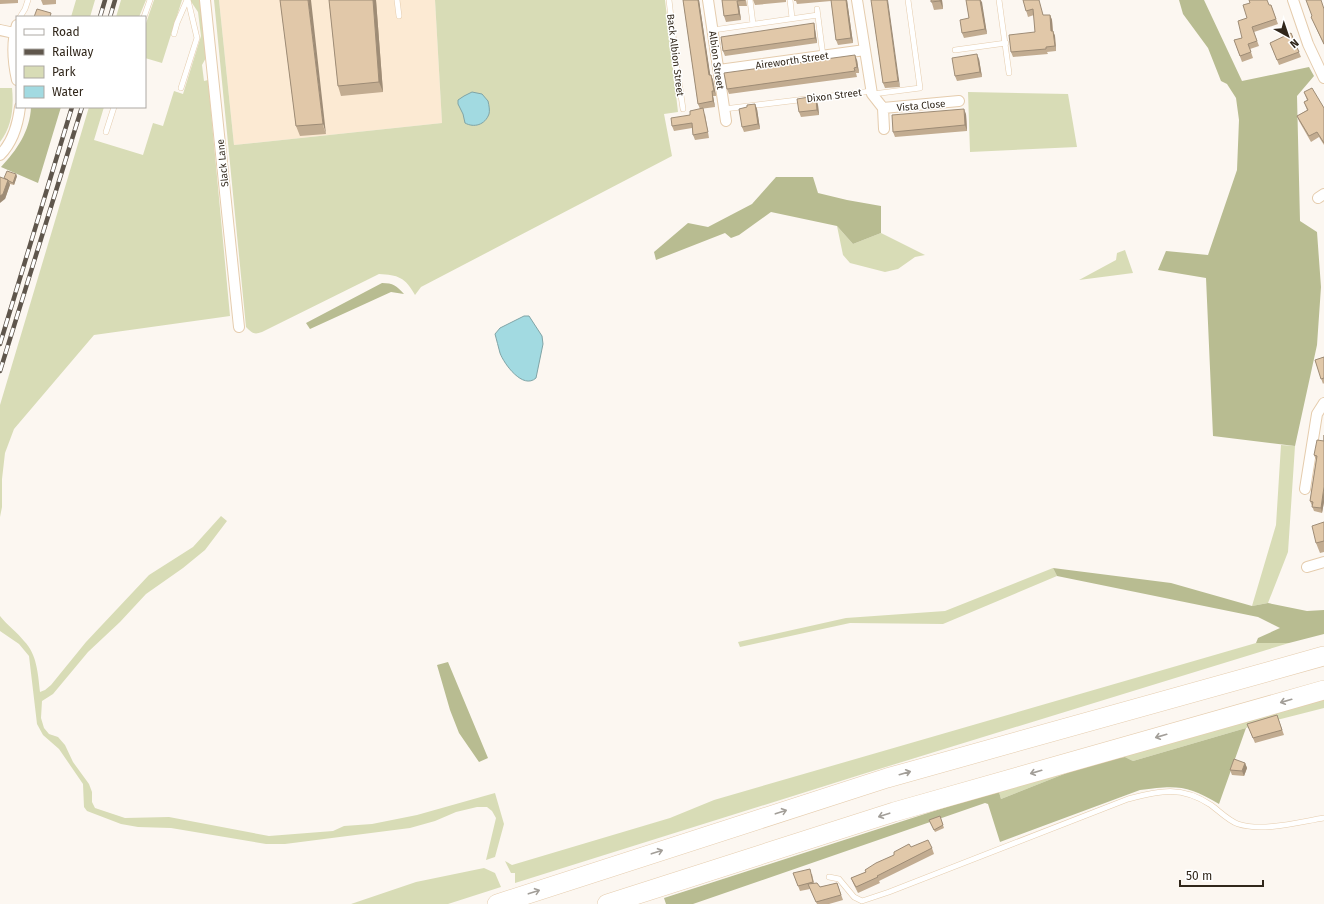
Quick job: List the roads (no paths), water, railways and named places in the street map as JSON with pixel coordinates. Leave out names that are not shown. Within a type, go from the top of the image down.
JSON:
[{"type":"highway","points":[[496,904],[887,778],[1324,656]]},
{"type":"highway","points":[[607,904],[894,812],[1324,690]]},
{"type":"street","name":"Slack Lane","points":[[205,0],[239,327]]},
{"type":"street","name":"Albion Street","points":[[708,0],[726,121]]},
{"type":"street","name":"Dixon Street","points":[[857,0],[872,92]]},
{"type":"street","points":[[1293,0],[1308,44],[1324,78]]},
{"type":"street","points":[[0,30],[16,29],[14,65],[16,75]]},
{"type":"street","name":"Aireworth Street","points":[[718,70],[865,50]]},
{"type":"street","name":"Vista Close","points":[[872,92],[882,108],[884,129]]},
{"type":"street","name":"Vista Close","points":[[882,108],[959,101]]},
{"type":"street","points":[[0,155],[16,129],[20,108]]},
{"type":"street","points":[[1305,489],[1317,414],[1324,403]]},
{"type":"street","points":[[1307,567],[1324,562]]},
{"type":"lane","points":[[21,16],[28,0]]},
{"type":"lane","points":[[144,16],[150,0]]},
{"type":"lane","points":[[174,34],[177,23],[188,0]]},
{"type":"lane","points":[[181,88],[197,38],[188,0]]},
{"type":"lane","points":[[397,0],[399,16]]},
{"type":"lane","name":"Back Albion Street","points":[[669,0],[683,109]]},
{"type":"lane","points":[[750,0],[753,24]]},
{"type":"lane","points":[[790,0],[792,18]]},
{"type":"lane","points":[[872,92],[920,88],[908,0]]},
{"type":"lane","points":[[999,0],[1009,73]]},
{"type":"lane","points":[[713,30],[792,18],[817,12],[823,56]]},
{"type":"lane","points":[[955,50],[1006,43]]},
{"type":"lane","name":"Dixon Street","points":[[724,109],[872,92]]},
{"type":"lane","points":[[106,132],[114,108]]},
{"type":"lane","points":[[829,877],[839,879],[854,896],[862,901],[889,892],[1128,799],[1156,792],[1179,792],[1197,797],[1237,824],[1250,827],[1270,826],[1324,818]]},
{"type":"water","points":[[472,92],[482,94],[488,101],[489,108],[489,114],[485,121],[475,125],[465,123],[463,114],[458,104],[458,100]]},
{"type":"water","points":[[524,316],[529,316],[542,336],[543,344],[536,378],[531,381],[525,381],[520,378],[505,363],[500,353],[495,334],[500,328]]},
{"type":"railway","points":[[100,16],[105,0]]},
{"type":"railway","points":[[110,16],[115,0]]},
{"type":"railway","points":[[0,344],[72,108]]},
{"type":"railway","points":[[0,371],[82,108]]}]
